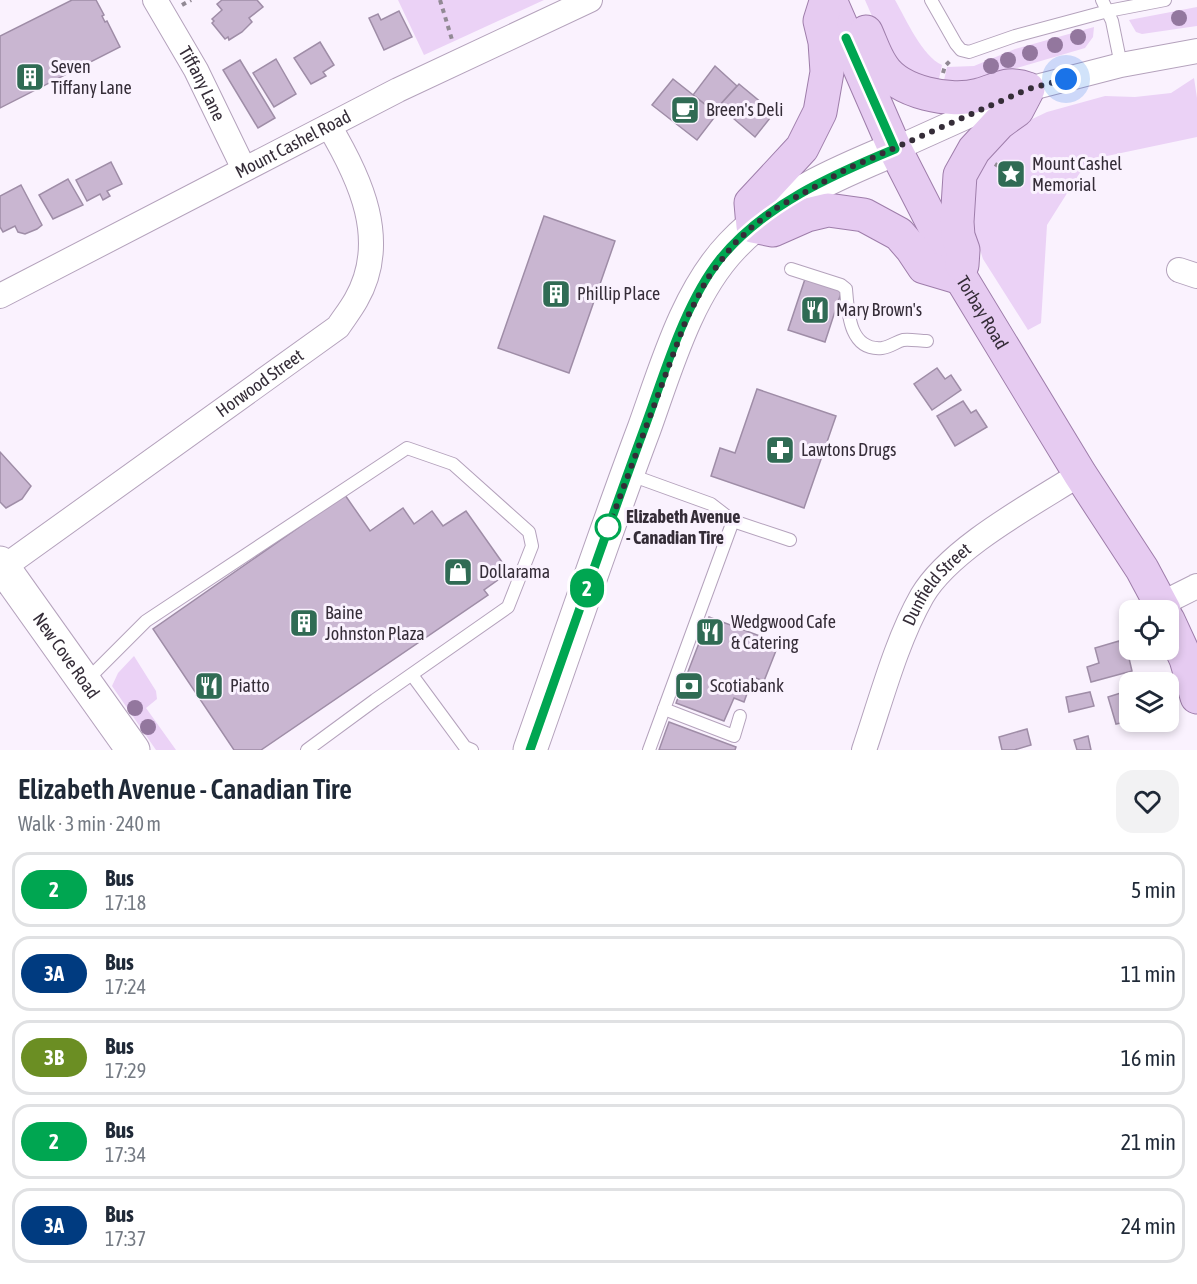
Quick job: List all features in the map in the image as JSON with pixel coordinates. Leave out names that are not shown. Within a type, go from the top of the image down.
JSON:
[{"type":"main road","name":"Torbay Road","points":[[828,0],[895,149],[961,278],[1080,474],[1142,568],[1159,600]]},
{"type":"main road","points":[[753,226],[751,203],[802,148],[820,112],[827,72],[825,42],[820,21],[828,0]]},
{"type":"main road","points":[[753,226],[773,230],[807,215],[828,210],[864,215],[899,234],[924,267],[961,278],[963,250],[958,236],[957,222],[960,175],[974,150],[999,123],[1017,110],[1028,89],[1010,85],[963,99],[929,94],[906,86],[882,66],[855,7],[837,0]]},
{"type":"main road","points":[[530,750],[627,474],[681,330],[696,297],[719,260],[753,226],[778,207],[847,169],[895,149]]},
{"type":"main road","name":"New Cove Road","points":[[2,565],[133,750]]},
{"type":"main road","name":"Torbay Road","points":[[1179,645],[1197,697]]},
{"type":"street","name":"Tiffany Lane","points":[[155,0],[196,70],[244,169]]},
{"type":"street","name":"Mount Cashel Road","points":[[0,296],[398,90],[590,0]]},
{"type":"street","points":[[895,149],[1028,89],[1121,65],[1197,51]]},
{"type":"street","name":"Horwood Street","points":[[2,565],[338,327],[357,298],[367,271],[373,243],[362,190],[345,153],[329,126]]},
{"type":"street","name":"Dunfield Street","points":[[864,750],[898,652],[923,594],[956,558],[981,538],[1080,474]]},
{"type":"street","points":[[1179,601],[1197,586]]},
{"type":"lane","points":[[931,0],[956,44],[962,50],[969,52],[1105,5],[1165,0]]},
{"type":"lane","points":[[1105,5],[1121,65]]},
{"type":"lane","points":[[791,269],[841,285],[846,289],[852,329],[859,342],[871,348],[882,348],[903,340],[927,341]]},
{"type":"lane","points":[[84,683],[146,621],[407,448],[453,464],[529,532],[532,546],[508,607],[308,750]]},
{"type":"lane","points":[[627,474],[711,504],[733,521],[790,540]]},
{"type":"lane","points":[[649,750],[733,521]]},
{"type":"lane","points":[[412,675],[465,747],[472,750]]},
{"type":"lane","points":[[664,709],[734,736],[741,716]]},
{"type":"path","points":[[440,0],[453,44]]},
{"type":"path","points":[[942,77],[945,66],[962,50]]},
{"type":"shaded area","points":[[398,0],[544,0],[424,55]]},
{"type":"shaded area","points":[[865,0],[895,0],[921,45],[942,65],[938,83],[904,67],[895,58],[880,33]]},
{"type":"shaded area","points":[[1197,7],[1197,26],[1142,34],[1136,32],[1129,20]]},
{"type":"shaded area","points":[[1094,27],[1093,37],[1085,48],[982,80],[943,85],[947,67],[974,66],[1015,49]]},
{"type":"shaded area","points":[[1194,78],[1197,98],[1197,137],[1088,160],[1047,225],[1041,323],[1028,330],[983,259],[973,228],[971,190],[986,157],[1007,131],[1047,112],[1105,96],[1135,97],[1171,93]]},
{"type":"shaded area","points":[[134,656],[156,691],[157,699],[146,708],[176,750],[156,750],[112,686],[118,673]]},
{"type":"building","name":"Seven Tiffany Lane","points":[[72,0],[96,0],[105,22],[107,21],[120,47],[0,108],[0,36]]},
{"type":"building","points":[[222,0],[257,0],[263,7],[249,18],[252,22],[242,32],[229,40],[228,37],[225,39],[212,23],[214,21],[212,19],[222,10],[217,4]]},
{"type":"building","points":[[399,11],[412,37],[384,50],[369,18],[378,14],[381,20]]},
{"type":"building","points":[[320,42],[334,65],[323,72],[326,76],[311,84],[294,58]]},
{"type":"building","points":[[276,59],[296,94],[274,107],[253,73]]},
{"type":"building","points":[[240,60],[275,118],[258,128],[223,70]]},
{"type":"building","points":[[715,66],[737,86],[719,106],[722,108],[717,114],[693,95]]},
{"type":"building","name":"Breen's Deli","points":[[673,79],[717,114],[697,140],[652,105]]},
{"type":"building","points":[[739,84],[774,113],[755,137],[719,106]]},
{"type":"building","points":[[111,162],[122,184],[107,191],[110,196],[103,200],[100,194],[87,201],[76,180]]},
{"type":"building","points":[[68,179],[83,205],[53,219],[39,195]]},
{"type":"building","points":[[21,185],[42,225],[25,234],[18,232],[15,226],[3,232],[0,227],[0,196]]},
{"type":"building","name":"Phillip Place","points":[[544,216],[615,241],[569,373],[498,348]]},
{"type":"building","name":"Mary Brown's","points":[[805,279],[842,290],[825,342],[788,330]]},
{"type":"building","points":[[937,368],[945,379],[951,375],[961,390],[932,410],[914,384]]},
{"type":"building","name":"Lawtons Drugs","points":[[757,389],[836,416],[804,508],[711,476],[720,448],[735,453]]},
{"type":"building","points":[[963,401],[971,413],[976,410],[987,427],[955,446],[937,416]]},
{"type":"building","points":[[0,452],[31,486],[22,499],[6,508],[0,502]]},
{"type":"building","name":"Baine Johnston Plaza","points":[[345,495],[370,531],[403,508],[414,524],[432,511],[443,526],[466,511],[509,572],[484,590],[488,595],[261,750],[234,750],[153,629]]},
{"type":"building","points":[[709,617],[779,643],[764,681],[753,677],[744,702],[734,698],[724,721],[676,703]]},
{"type":"building","points":[[1119,641],[1119,660],[1129,660],[1132,671],[1119,672],[1119,674],[1091,682],[1087,667],[1099,663],[1095,648]]},
{"type":"building","points":[[1090,692],[1094,706],[1069,712],[1066,697]]},
{"type":"building","points":[[1119,694],[1119,723],[1116,724],[1108,697]]},
{"type":"building","points":[[669,722],[736,747],[735,750],[659,750]]},
{"type":"building","points":[[1027,729],[1031,745],[1014,750],[1002,750],[999,737]]},
{"type":"building","points":[[1088,736],[1091,750],[1077,750],[1074,740]]},
{"type":"bus line","name":"2","points":[[530,750],[627,474],[696,297],[719,260],[753,226],[778,207],[847,169],[895,149],[846,38]]},
{"type":"place","name":"Seven Tiffany Lane","points":[[30,77]]},
{"type":"place","name":"Breen's Deli","points":[[685,110]]},
{"type":"place","name":"Mount Cashel Memorial","points":[[1011,174]]},
{"type":"place","name":"Phillip Place","points":[[556,294]]},
{"type":"place","name":"Mary Brown's","points":[[815,310]]},
{"type":"place","name":"Lawtons Drugs","points":[[780,450]]},
{"type":"place","name":"Elizabeth Avenue - Canadian Tire","points":[[608,527]]},
{"type":"place","name":"Dollarama","points":[[458,572]]},
{"type":"place","name":"Baine Johnston Plaza","points":[[304,623]]},
{"type":"place","name":"Wedgwood Cafe & Catering","points":[[710,632]]},
{"type":"place","name":"Piatto","points":[[209,686]]},
{"type":"place","name":"Scotiabank","points":[[689,686]]},
{"type":"route","points":[[608,527],[605,537],[657,394],[696,297],[719,260],[733,245],[778,207],[847,169],[1028,89],[1066,79]]}]
